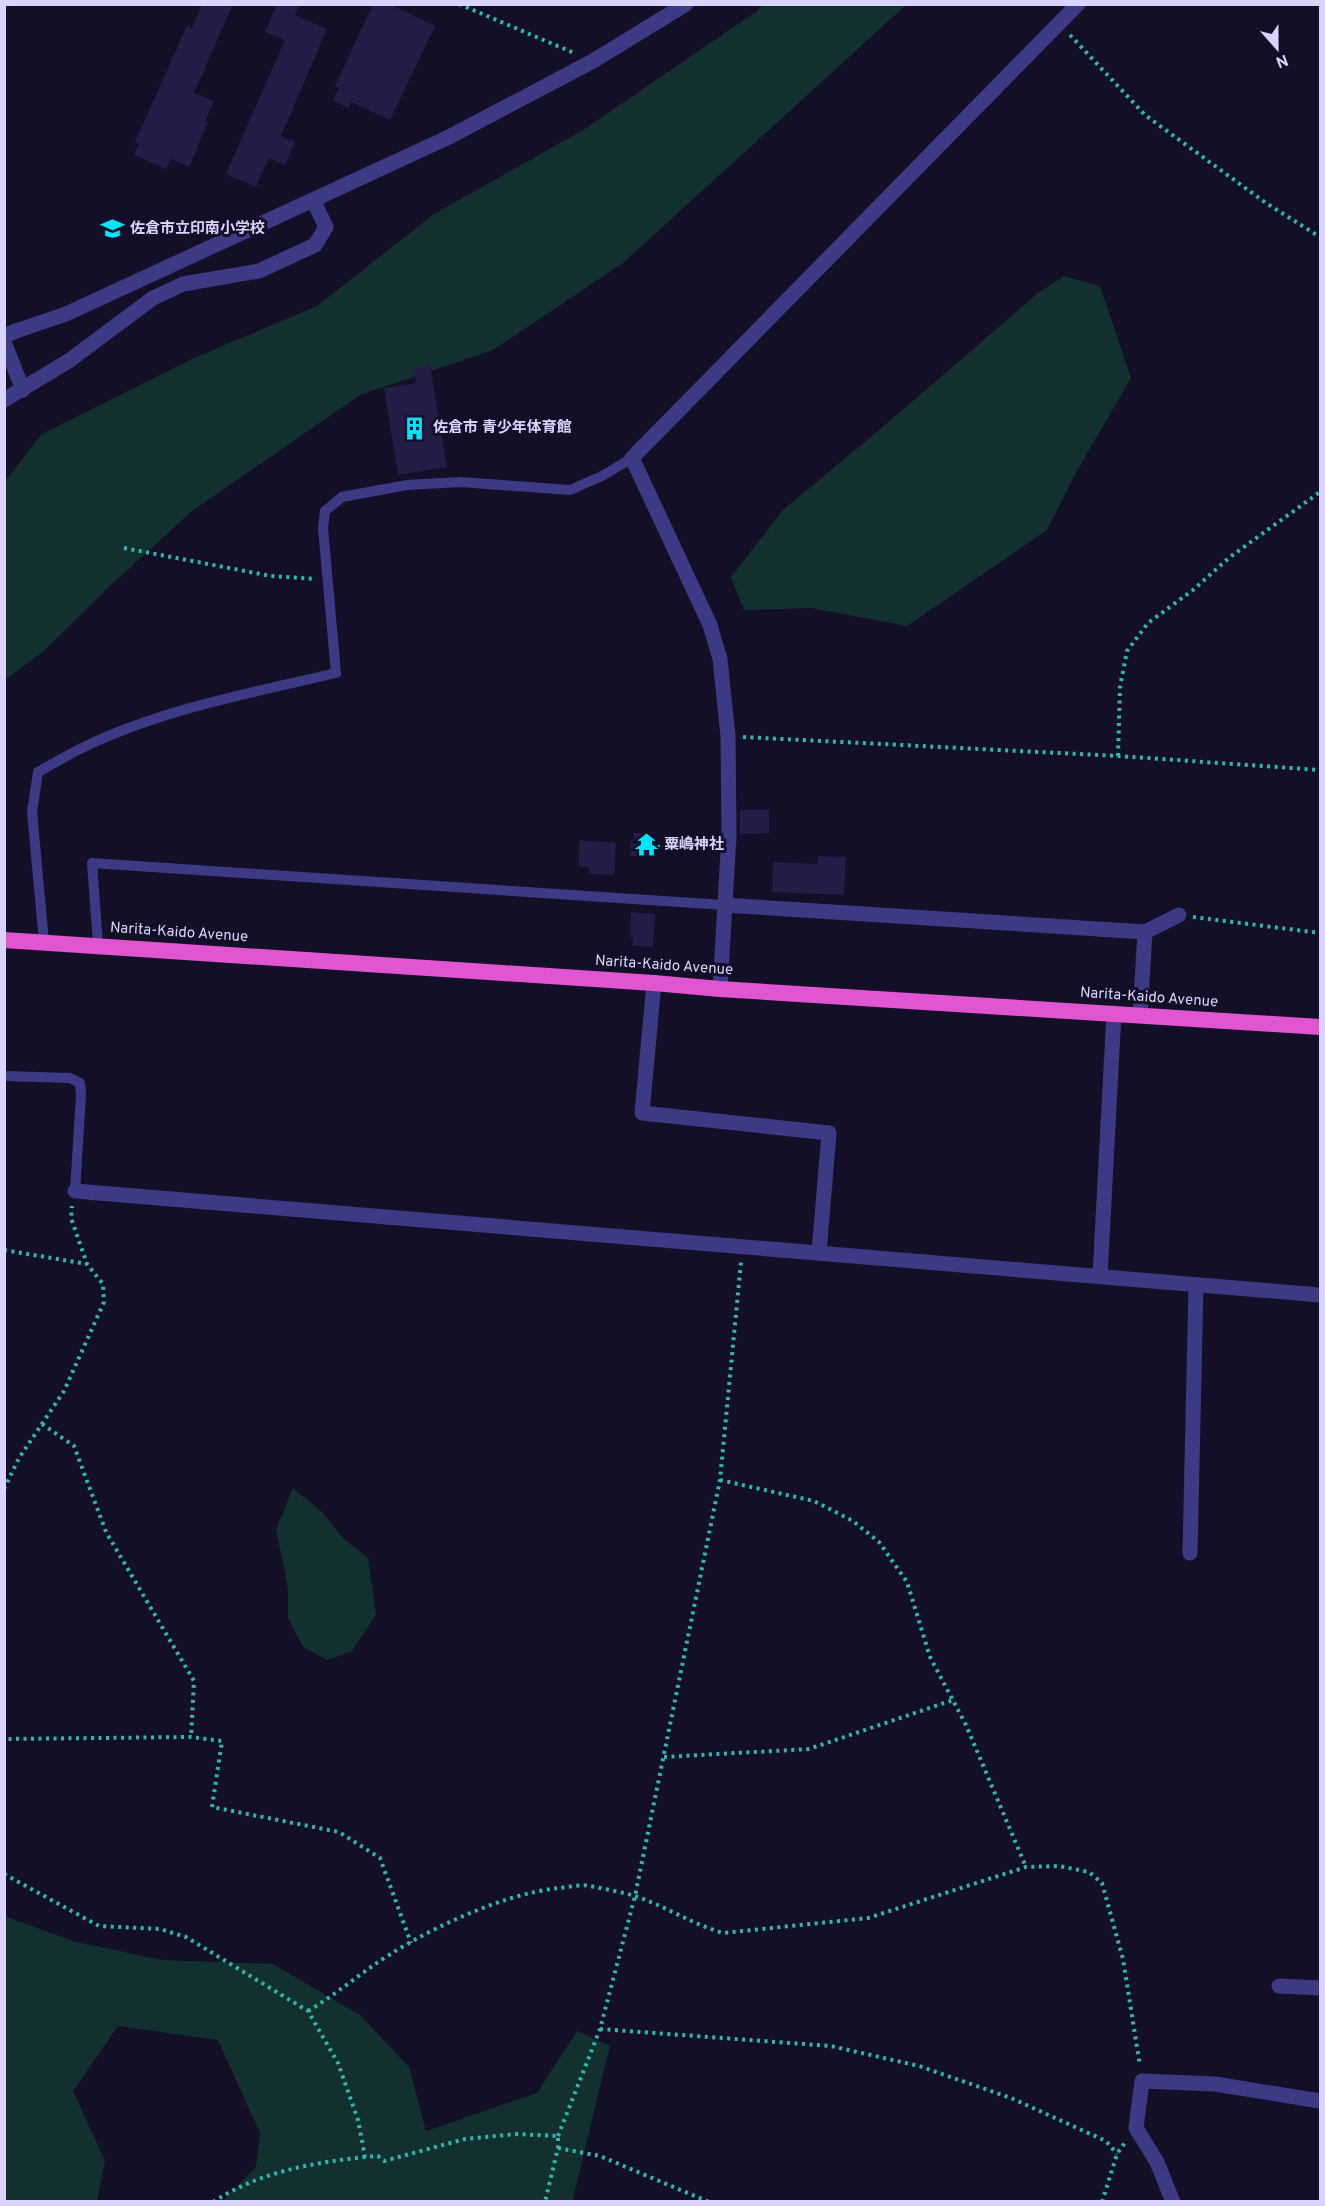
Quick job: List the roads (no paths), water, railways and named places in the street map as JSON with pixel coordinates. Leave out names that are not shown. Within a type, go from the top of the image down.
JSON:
[{"type":"highway","name":"Narita-Kaido Avenue","points":[[4,940],[1320,1027]]},
{"type":"street","points":[[23,390],[8,337],[66,314],[449,137],[593,62],[686,4]]},
{"type":"street","points":[[720,989],[728,849],[728,736],[720,659],[710,625],[632,458],[1078,4]]},
{"type":"street","points":[[4,400],[70,360],[153,298],[183,284],[259,271],[315,245],[326,227],[313,200]]},
{"type":"street","points":[[724,905],[1145,932],[1179,915]]},
{"type":"street","points":[[1140,1015],[1145,932]]},
{"type":"street","points":[[654,983],[642,1113],[829,1133],[819,1253]]},
{"type":"street","points":[[1100,1276],[1114,1013]]},
{"type":"street","points":[[75,1191],[1320,1295]]},
{"type":"street","points":[[1190,1553],[1196,1284]]},
{"type":"street","points":[[1279,1986],[1320,1989]]},
{"type":"street","points":[[1173,2202],[1157,2162],[1136,2128],[1142,2081],[1215,2084],[1320,2101]]},
{"type":"lane","points":[[44,942],[32,812],[38,772],[83,747],[150,721],[198,706],[336,673],[323,528],[325,511],[342,497],[407,485],[460,482],[570,490],[602,476],[632,458]]},
{"type":"lane","points":[[98,945],[92,863],[724,905]]},
{"type":"lane","points":[[4,1076],[70,1078],[80,1083],[75,1191]]},
{"type":"place","name":"佐倉市立印南小学校","points":[[112,229]]},
{"type":"place","name":"佐倉市 青少年体育館","points":[[415,428]]},
{"type":"place","name":"粟嶋神社","points":[[646,845]]}]
